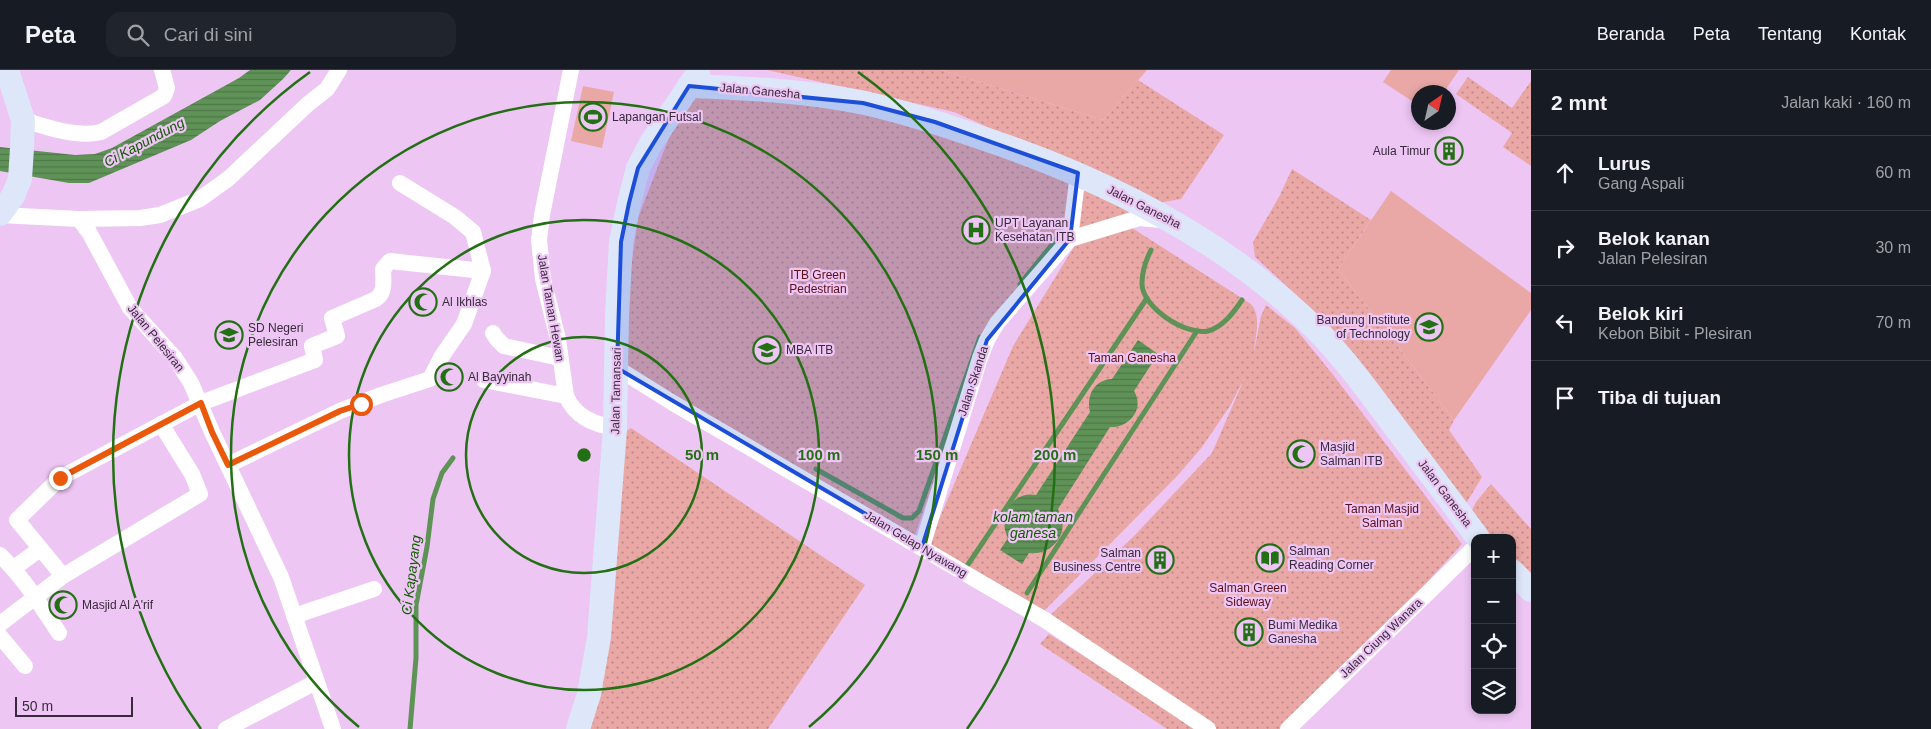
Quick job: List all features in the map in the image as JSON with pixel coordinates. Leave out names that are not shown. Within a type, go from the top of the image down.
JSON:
[{"type":"street","points":[[0,214],[13,196],[20,179],[22,148],[23,120],[7,70]]},
{"type":"street","points":[[23,120],[71,133],[90,135],[101,132],[164,96],[167,88],[162,70]]},
{"type":"street","points":[[0,214],[79,219],[140,218],[160,215],[200,199],[228,179],[308,104],[327,90],[339,70]]},
{"type":"street","name":"Jalan Taman Hewan","points":[[570,70],[542,215],[539,240],[544,279],[558,339],[566,396],[578,414],[596,425],[616,429]]},
{"type":"street","name":"Jalan Ganesha","points":[[695,78],[748,89],[863,103],[935,122],[1013,148],[1078,173],[1172,221],[1243,266],[1304,317],[1336,351],[1475,534]]},
{"type":"street","name":"Jalan Tamansari","points":[[578,729],[588,694],[599,637],[616,429],[617,315],[621,242],[630,196],[638,168],[646,152],[695,78]]},
{"type":"street","points":[[1078,173],[1070,239],[1139,218],[1172,221]]},
{"type":"street","points":[[228,465],[340,411],[430,379],[442,356],[464,324],[483,271],[473,232],[455,217],[400,183]]},
{"type":"street","name":"Jalan Pelesiran","points":[[79,219],[89,232],[130,308],[175,358],[201,403],[212,432],[281,577],[333,729]]},
{"type":"street","name":"Jalan Skanda","points":[[922,547],[986,340],[997,323],[1070,239]]},
{"type":"street","points":[[64,576],[20,525],[18,518],[60,478],[201,403],[315,360],[312,346],[337,336],[332,318],[381,295],[383,269],[390,261],[483,271]]},
{"type":"street","points":[[493,332],[504,346],[560,358]]},
{"type":"street","name":"Jalan Gelap Nyawang","points":[[617,368],[673,403],[1045,620],[1208,729]]},
{"type":"street","points":[[484,380],[566,396]]},
{"type":"street","points":[[0,624],[64,576],[200,495],[192,474],[162,424]]},
{"type":"street","points":[[14,568],[40,549]]},
{"type":"street","name":"Jalan Ciung Wanara","points":[[1288,729],[1471,551]]},
{"type":"street","points":[[0,555],[14,568],[59,633]]},
{"type":"street","points":[[1516,575],[1531,590]]},
{"type":"street","points":[[294,616],[374,589]]},
{"type":"street","points":[[0,636],[25,666]]},
{"type":"street","points":[[226,729],[316,682]]},
{"type":"highlighted area","points":[[689,86],[863,103],[935,122],[1078,173],[1070,239],[987,340],[922,547],[617,368],[621,242],[629,203],[638,168]]},
{"type":"green space","points":[[767,70],[941,70],[1103,120],[1138,80],[1224,135],[1181,199],[1158,203],[954,112]]},
{"type":"green space","points":[[941,70],[1147,70],[1103,120]]},
{"type":"green space","points":[[1391,70],[1459,70],[1449,85],[1411,85],[1411,100],[1383,82]]},
{"type":"green space","points":[[1468,77],[1512,108],[1531,81],[1531,166],[1503,147],[1512,133],[1456,94]]},
{"type":"green space","name":"Lapangan Futsal","points":[[583,86],[614,92],[602,148],[571,141]]},
{"type":"green space","name":"ITB Green Pedestrian","points":[[689,86],[859,111],[1076,174],[1066,235],[983,340],[914,538],[617,368],[638,218]]},
{"type":"green space","points":[[1292,169],[1371,220],[1338,269],[1454,420],[1449,430],[1482,477],[1464,507],[1304,302],[1255,257],[1253,242],[1280,195]]},
{"type":"green space","points":[[1078,177],[1140,212],[1079,234]]},
{"type":"green space","points":[[1391,191],[1531,293],[1531,310],[1454,420],[1338,269]]},
{"type":"green space","points":[[1129,226],[1251,304],[1257,321],[1254,352],[1261,316],[1266,305],[1295,328],[1462,544],[1338,680],[1289,729],[1208,729],[1045,620],[1135,535],[1212,453],[1245,377],[1230,406],[1202,447],[1179,474],[1042,613],[1032,613],[929,543],[1013,346],[1077,242]]},
{"type":"green space","points":[[631,428],[865,585],[768,729],[572,729],[620,435]]},
{"type":"green space","points":[[1491,484],[1531,529],[1531,579],[1516,565],[1516,534],[1485,534],[1469,516],[1476,502]]},
{"type":"green space","points":[[1049,634],[1198,729],[1167,729],[1040,644]]},
{"type":"water","name":"Ci Kapundung","points":[[250,70],[291,70],[260,100],[220,121],[191,140],[89,183],[69,183],[0,171],[0,147],[75,155],[95,154],[112,148],[239,78]]},
{"type":"water","name":"kolam taman ganesa","points":[[1138,340],[1158,354],[1134,391],[1138,404],[1136,411],[1129,421],[1110,427],[1058,509],[1062,517],[1063,527],[1058,540],[1043,552],[1029,553],[1022,564],[1000,550],[1008,538],[1004,522],[1009,507],[1020,497],[1036,495],[1090,412],[1089,400],[1093,390],[1100,382],[1112,379]]},
{"type":"waterway","points":[[1020,284],[1058,235]]},
{"type":"waterway","points":[[1151,250],[1146,262],[1142,283],[1149,301],[1166,318],[1188,329],[1208,331],[1219,326],[1228,318],[1242,300]]},
{"type":"waterway","points":[[965,569],[1147,298]]},
{"type":"waterway","points":[[1027,593],[1197,331]]},
{"type":"waterway","points":[[816,469],[903,518],[912,518],[919,511],[980,337]]},
{"type":"waterway","name":"Ci Kapayang","points":[[410,729],[416,658],[416,605],[427,547],[433,499],[442,473],[453,458]]},
{"type":"place","name":"Lapangan Futsal","points":[[593,117]]},
{"type":"place","name":"Aula Timur","points":[[1449,151]]},
{"type":"place","name":"UPT Layanan Kesehatan ITB","points":[[976,230]]},
{"type":"place","name":"Al Ikhlas","points":[[423,302]]},
{"type":"place","name":"Bandung Institute of Technology","points":[[1429,327]]},
{"type":"place","name":"SD Negeri Pelesiran","points":[[229,335]]},
{"type":"place","name":"MBA ITB","points":[[767,350]]},
{"type":"place","name":"Al Bayyinah","points":[[449,377]]},
{"type":"place","name":"Masjid Salman ITB","points":[[1301,454]]},
{"type":"place","name":"Salman Reading Corner","points":[[1270,558]]},
{"type":"place","name":"Salman Business Centre","points":[[1160,560]]},
{"type":"place","name":"Masjid Al A'rif","points":[[63,605]]},
{"type":"place","name":"Bumi Medika Ganesha","points":[[1249,632]]},
{"type":"route","points":[[60,478],[114,451],[201,403],[228,465],[340,411],[361,404]]},
{"type":"park label","name":"Taman Ganesha","points":[[1132,358]]},
{"type":"park label","name":"Taman Masjid Salman","points":[[1382,516]]},
{"type":"park label","name":"Salman Green Sideway","points":[[1248,595]]}]
